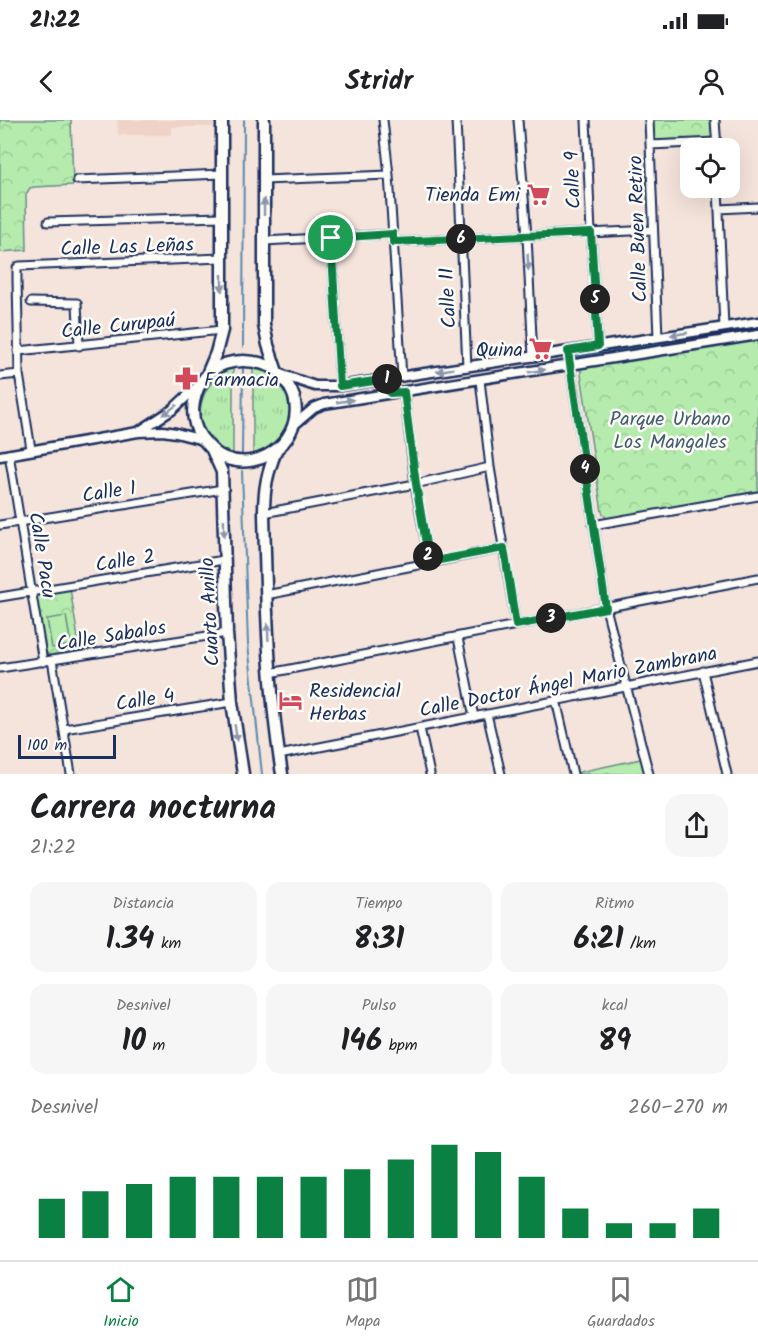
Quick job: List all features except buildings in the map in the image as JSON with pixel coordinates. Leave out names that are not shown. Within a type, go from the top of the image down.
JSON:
[{"type":"highway","points":[[222,120],[222,330],[216,353],[196,395],[194,418],[202,440],[212,450],[230,460],[238,461],[254,461],[276,451],[290,435],[296,411],[289,385],[278,371],[268,345],[264,325],[264,120]]},
{"type":"highway","points":[[204,380],[213,370],[230,362],[244,360],[264,363],[278,371]]},
{"type":"highway","name":"Cuarto Anillo","points":[[212,450],[222,472],[226,633],[232,702],[243,774]]},
{"type":"highway","points":[[276,451],[268,472],[264,494],[264,513],[270,674],[282,774]]},
{"type":"street","points":[[383,120],[389,175],[402,377]]},
{"type":"street","name":"Calle 11","points":[[456,120],[467,367]]},
{"type":"street","points":[[518,120],[533,357]]},
{"type":"street","name":"Calle 9","points":[[586,120],[598,346]]},
{"type":"street","name":"Calle Buen Retiro","points":[[649,120],[658,337]]},
{"type":"street","points":[[715,120],[716,138]]},
{"type":"street","points":[[650,145],[680,145]]},
{"type":"street","points":[[77,180],[222,174]]},
{"type":"street","points":[[264,180],[389,175]]},
{"type":"street","points":[[718,198],[724,327]]},
{"type":"street","points":[[719,209],[758,207]]},
{"type":"street","points":[[48,222],[222,217]]},
{"type":"street","points":[[264,241],[331,238],[461,239],[653,230]]},
{"type":"street","points":[[331,238],[340,386]]},
{"type":"street","name":"Calle Las Leñas","points":[[32,449],[19,374],[17,280],[33,266],[222,258]]},
{"type":"street","points":[[30,302],[77,303],[79,346]]},
{"type":"street","points":[[294,425],[314,408],[324,404],[570,365],[708,336],[724,327],[758,322]]},
{"type":"street","name":"Calle Curupaú","points":[[18,351],[222,330]]},
{"type":"street","points":[[278,371],[294,380],[315,386],[340,386],[658,337],[758,335]]},
{"type":"street","points":[[568,351],[606,608],[649,774]]},
{"type":"street","points":[[0,376],[19,374]]},
{"type":"street","points":[[388,379],[387,388],[390,393]]},
{"type":"street","points":[[138,432],[172,410],[204,380]]},
{"type":"street","points":[[480,380],[490,467],[516,625]]},
{"type":"street","points":[[404,392],[429,562]]},
{"type":"street","points":[[4,455],[138,432],[163,431],[202,440]]},
{"type":"street","name":"Calle Pacu","points":[[4,455],[21,522],[43,662]]},
{"type":"street","points":[[264,513],[416,484],[490,467]]},
{"type":"street","name":"Calle 1","points":[[0,525],[223,489]]},
{"type":"street","points":[[593,525],[758,496]]},
{"type":"street","points":[[266,595],[504,548]]},
{"type":"street","name":"Calle 2","points":[[0,597],[224,560]]},
{"type":"street","points":[[270,674],[758,578]]},
{"type":"street","name":"Calle Sabalos","points":[[0,668],[226,633]]},
{"type":"street","points":[[458,638],[474,717]]},
{"type":"street","points":[[52,660],[71,774]]},
{"type":"street","name":"Calle Doctor Ángel Mario Zambrana","points":[[279,755],[758,660]]},
{"type":"street","points":[[703,671],[727,774]]},
{"type":"street","points":[[556,700],[573,774]]},
{"type":"street","name":"Calle 4","points":[[64,729],[232,702]]},
{"type":"street","points":[[487,714],[501,774]]},
{"type":"street","points":[[420,728],[430,774]]},
{"type":"shaded area","points":[[117,120],[213,120],[213,127],[172,127],[172,135],[118,135]]},
{"type":"green space","points":[[0,120],[71,120],[73,185],[30,188],[26,194],[27,250],[0,252]]},
{"type":"green space","points":[[653,120],[712,120],[713,138],[680,138],[680,142],[654,143]]},
{"type":"green space","name":"Parque Urbano Los Mangales","points":[[758,338],[758,491],[607,519],[602,512],[580,367]]},
{"type":"green space","points":[[233,366],[233,455],[222,451],[205,434],[200,412],[206,390],[213,380]]},
{"type":"green space","points":[[253,366],[265,370],[283,385],[288,394],[290,415],[286,426],[274,443],[253,455]]},
{"type":"green space","points":[[70,588],[80,651],[49,655],[45,651],[36,598],[40,593]]},
{"type":"green space","points":[[66,616],[71,645],[52,648],[47,619]]},
{"type":"green space","points":[[641,759],[645,774],[579,774],[579,772]]},
{"type":"waterway","points":[[243,347],[244,120]]},
{"type":"waterway","points":[[576,357],[758,328]]},
{"type":"waterway","points":[[242,454],[243,368]]},
{"type":"waterway","points":[[242,471],[248,644],[262,774]]},
{"type":"place","name":"Tienda Emi","points":[[538,194]]},
{"type":"place","name":"Quina","points":[[541,349]]},
{"type":"place","name":"Farmacia","points":[[186,379]]},
{"type":"place","name":"Residencial Herbas","points":[[291,701]]},
{"type":"route","points":[[591,233],[598,346],[568,351],[606,608],[516,625],[504,548],[429,562],[404,392],[390,393],[387,388],[388,379],[340,386],[331,238],[393,234],[393,242],[591,233]]}]
